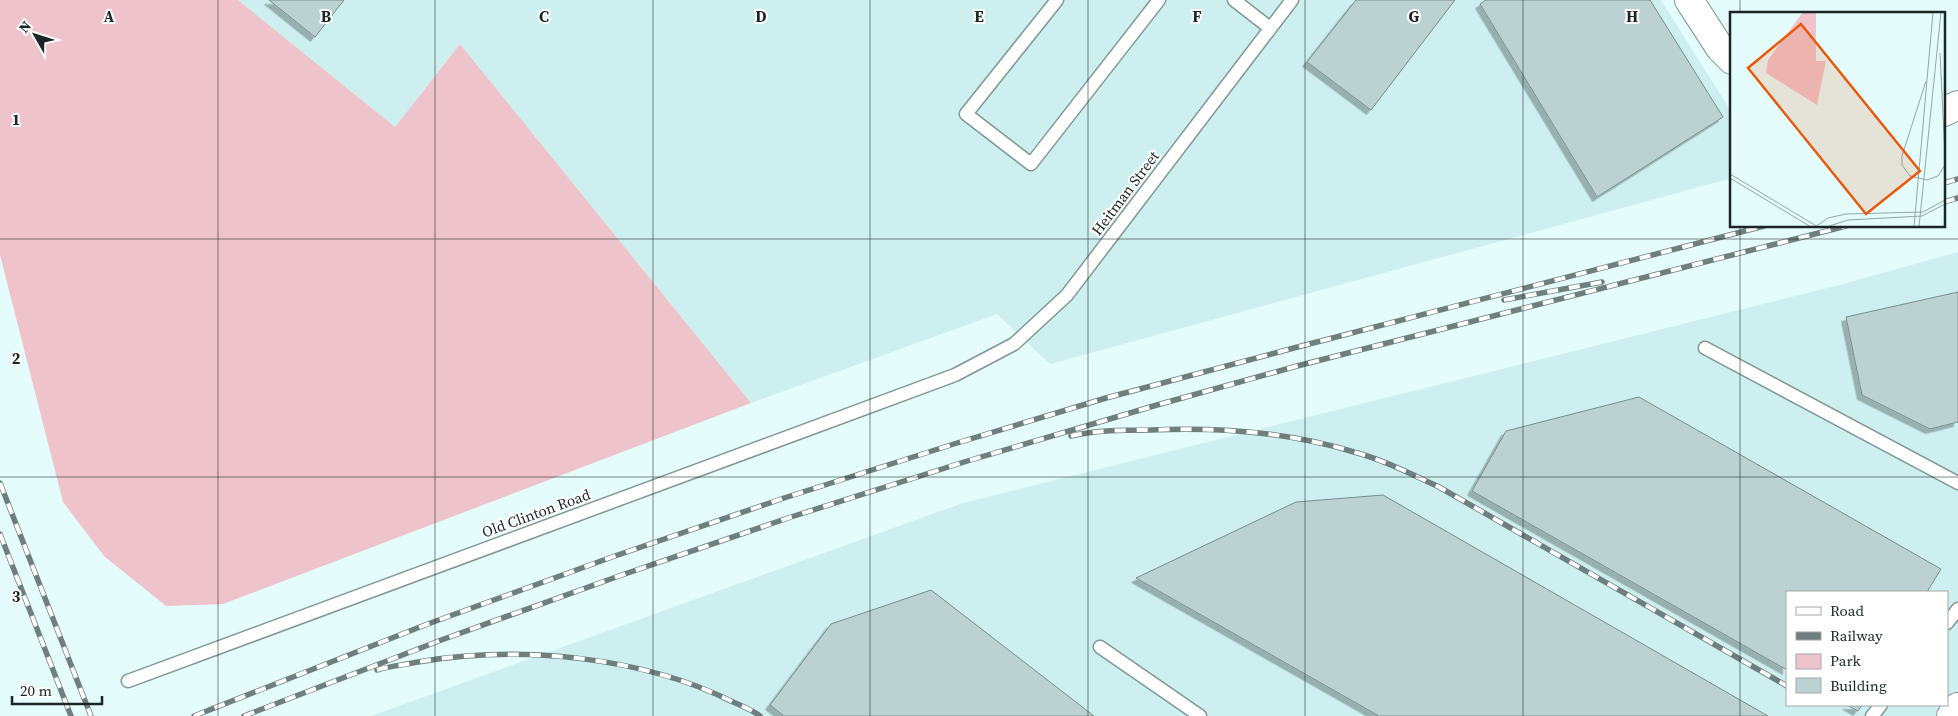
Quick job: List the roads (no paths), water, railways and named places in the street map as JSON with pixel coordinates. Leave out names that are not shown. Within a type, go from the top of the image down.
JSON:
[{"type":"main road","points":[[1689,0],[1720,48],[1730,58]]},
{"type":"main road","points":[[1946,111],[1958,105]]},
{"type":"main road","points":[[1951,716],[1958,707]]},
{"type":"lane","points":[[1057,0],[966,114],[1031,164],[1159,0]]},
{"type":"lane","points":[[1234,0],[1270,28]]},
{"type":"lane","name":"Heitman Street","points":[[955,375],[1014,344],[1068,295],[1292,0]]},
{"type":"lane","points":[[1705,348],[1958,483]]},
{"type":"lane","name":"Old Clinton Road","points":[[128,682],[955,375]]},
{"type":"lane","points":[[1948,622],[1958,609]]},
{"type":"lane","points":[[1100,647],[1200,716]]},
{"type":"lane","points":[[1872,716],[1880,706]]},
{"type":"railway","points":[[1946,182],[1958,179]]},
{"type":"railway","points":[[1946,201],[1958,198]]},
{"type":"railway","points":[[194,716],[425,625],[612,557],[784,498],[957,443],[1106,398],[1756,228]]},
{"type":"railway","points":[[244,716],[444,639],[619,576],[791,517],[964,462],[1297,366],[1838,228]]},
{"type":"railway","points":[[1504,300],[1602,282]]},
{"type":"railway","points":[[1071,436],[1120,430],[1227,430],[1279,435],[1329,445],[1365,455],[1439,487],[1786,685]]},
{"type":"railway","points":[[0,483],[91,716]]},
{"type":"railway","points":[[0,534],[71,716]]},
{"type":"railway","points":[[377,670],[457,657],[538,655],[579,658],[659,674],[697,686],[760,716]]}]
